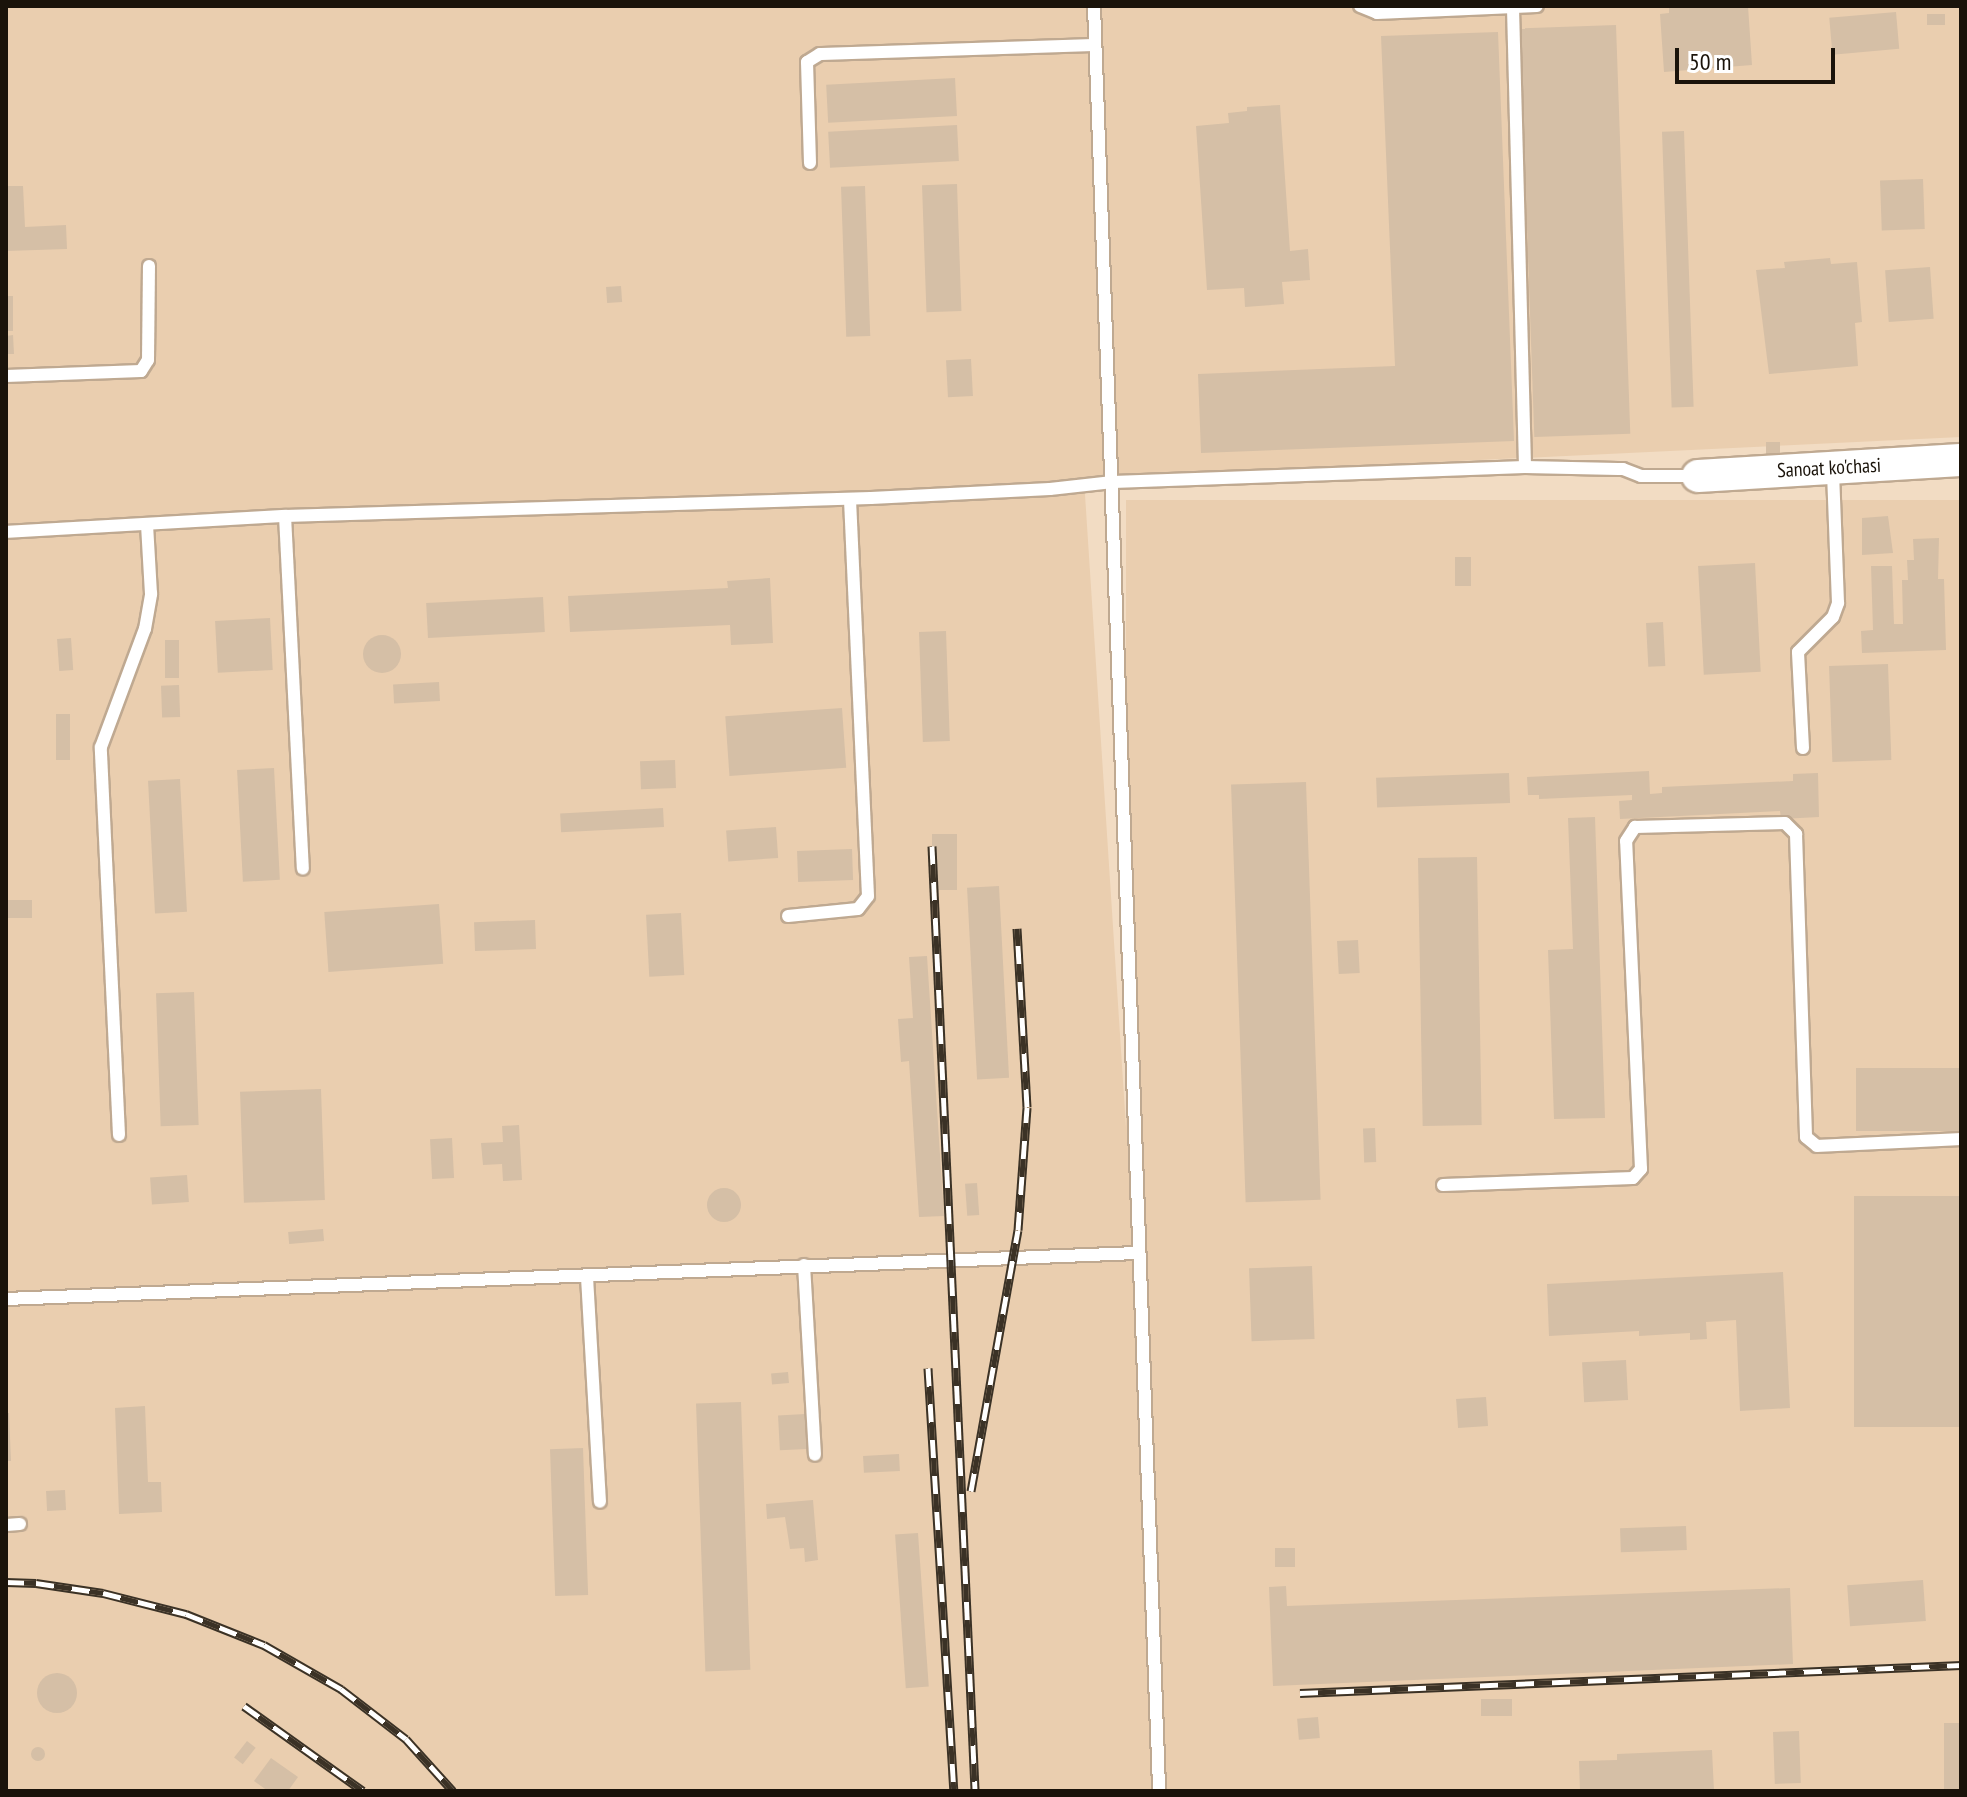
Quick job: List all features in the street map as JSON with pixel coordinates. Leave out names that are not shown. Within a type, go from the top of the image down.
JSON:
[{"type":"street","name":"Sanoat ko'chasi","points":[[1698,476],[1961,460]]},
{"type":"lane","points":[[1094,6],[1159,1791]]},
{"type":"lane","points":[[1360,6],[1377,13],[1537,6]]},
{"type":"lane","points":[[1513,8],[1525,467]]},
{"type":"lane","points":[[810,163],[807,62],[820,54],[1095,45]]},
{"type":"lane","points":[[6,376],[141,371],[148,360],[149,266]]},
{"type":"lane","points":[[6,532],[285,516],[850,499],[1050,489],[1113,482],[1525,467],[1623,469],[1641,476],[1698,476]]},
{"type":"lane","points":[[1803,748],[1798,652],[1833,617],[1838,603],[1833,468]]},
{"type":"lane","points":[[788,916],[858,909],[868,896],[850,499]]},
{"type":"lane","points":[[285,516],[303,869]]},
{"type":"lane","points":[[119,1135],[101,747],[145,629],[151,594],[147,524]]},
{"type":"lane","points":[[1443,1185],[1633,1178],[1641,1169],[1626,841],[1635,827],[1785,823],[1796,834],[1806,1137],[1817,1146],[1961,1139]]},
{"type":"lane","points":[[6,1299],[1138,1253]]},
{"type":"lane","points":[[804,1265],[815,1455]]},
{"type":"lane","points":[[587,1277],[600,1502]]},
{"type":"lane","points":[[6,1525],[20,1524]]},
{"type":"shaded area","points":[[6,6],[1961,6],[1961,437],[1084,479],[1169,1791],[6,1791]]},
{"type":"shaded area","points":[[1126,500],[1961,500],[1961,1791],[1126,1791]]},
{"type":"building","points":[[1669,6],[1748,6],[1752,65],[1664,72],[1660,14],[1669,13]]},
{"type":"building","points":[[1896,12],[1899,49],[1832,55],[1829,18]]},
{"type":"building","points":[[1927,14],[1945,14],[1945,25],[1927,25]]},
{"type":"building","points":[[1616,25],[1630,434],[1534,437],[1520,28]]},
{"type":"building","points":[[1498,32],[1514,441],[1201,453],[1198,374],[1395,366],[1381,36]]},
{"type":"building","points":[[955,78],[957,116],[828,123],[826,85]]},
{"type":"building","points":[[1280,105],[1290,251],[1308,249],[1310,280],[1282,282],[1284,304],[1245,307],[1244,288],[1207,290],[1196,126],[1229,123],[1228,113],[1247,111],[1247,107]]},
{"type":"building","points":[[957,125],[959,161],[830,168],[828,132]]},
{"type":"building","points":[[1684,131],[1694,407],[1672,408],[1662,132]]},
{"type":"building","points":[[1923,179],[1925,229],[1882,230],[1880,181]]},
{"type":"building","points":[[957,184],[961,311],[926,312],[922,185]]},
{"type":"building","points":[[6,186],[23,186],[25,227],[66,225],[67,249],[6,251]]},
{"type":"building","points":[[865,186],[870,336],[846,337],[841,187]]},
{"type":"building","points":[[1830,258],[1831,264],[1857,262],[1862,322],[1855,323],[1858,366],[1769,374],[1756,270],[1785,268],[1784,262]]},
{"type":"building","points":[[1930,267],[1934,319],[1889,322],[1885,270]]},
{"type":"building","points":[[621,286],[622,302],[607,303],[606,287]]},
{"type":"building","points":[[6,296],[13,296],[13,331],[6,331]]},
{"type":"building","points":[[13,335],[14,354],[6,354],[6,336]]},
{"type":"building","points":[[971,359],[973,396],[948,397],[946,360]]},
{"type":"building","points":[[1766,442],[1780,442],[1780,459],[1766,459]]},
{"type":"building","points":[[1888,516],[1893,553],[1862,555],[1862,518]]},
{"type":"building","points":[[1939,538],[1938,579],[1944,579],[1946,650],[1862,653],[1861,631],[1873,630],[1871,566],[1892,566],[1894,624],[1903,624],[1902,580],[1908,580],[1907,560],[1914,560],[1913,539]]},
{"type":"building","points":[[1455,557],[1471,557],[1471,586],[1455,586]]},
{"type":"building","points":[[1755,563],[1761,672],[1704,675],[1698,566]]},
{"type":"building","points":[[770,578],[773,643],[731,645],[730,625],[570,632],[568,596],[728,588],[727,581]]},
{"type":"building","points":[[543,597],[545,632],[428,638],[426,603]]},
{"type":"building","points":[[270,618],[273,670],[218,673],[215,621]]},
{"type":"building","points":[[1663,622],[1665,666],[1648,667],[1646,623]]},
{"type":"building","points":[[946,631],[950,741],[923,742],[919,632]]},
{"type":"building","points":[[382,635],[395,641],[401,654],[395,667],[382,673],[369,667],[363,654],[369,641]]},
{"type":"building","points":[[71,638],[73,670],[59,671],[57,639]]},
{"type":"building","points":[[165,640],[179,640],[179,678],[165,678]]},
{"type":"building","points":[[1888,664],[1891,760],[1832,762],[1829,666]]},
{"type":"building","points":[[439,682],[440,701],[394,703],[393,684]]},
{"type":"building","points":[[179,685],[180,717],[162,718],[161,686]]},
{"type":"building","points":[[842,708],[846,768],[729,776],[725,716]]},
{"type":"building","points":[[56,714],[70,714],[70,760],[56,760]]},
{"type":"building","points":[[675,760],[676,788],[641,789],[640,761]]},
{"type":"building","points":[[274,768],[280,880],[243,882],[237,770]]},
{"type":"building","points":[[1649,771],[1650,794],[1662,793],[1662,787],[1793,781],[1793,774],[1818,773],[1819,817],[1781,819],[1780,811],[1620,819],[1619,801],[1632,800],[1632,795],[1539,799],[1539,795],[1528,795],[1527,777]]},
{"type":"building","points":[[1509,773],[1510,803],[1377,808],[1376,778]]},
{"type":"building","points":[[180,779],[187,912],[155,913],[148,781]]},
{"type":"building","points":[[1306,782],[1321,1200],[1246,1202],[1231,785]]},
{"type":"building","points":[[663,808],[664,827],[561,832],[560,813]]},
{"type":"building","points":[[1595,817],[1605,1118],[1554,1119],[1548,950],[1573,949],[1568,818]]},
{"type":"building","points":[[776,827],[778,858],[728,861],[726,830]]},
{"type":"building","points":[[932,834],[957,834],[957,890],[932,890]]},
{"type":"building","points":[[852,849],[853,880],[798,882],[797,851]]},
{"type":"building","points":[[1477,857],[1482,1125],[1423,1126],[1418,858]]},
{"type":"building","points":[[999,886],[1009,1078],[977,1079],[967,888]]},
{"type":"building","points":[[6,900],[32,900],[32,918],[6,918]]},
{"type":"building","points":[[439,904],[443,964],[328,972],[324,912]]},
{"type":"building","points":[[681,913],[684,975],[649,977],[646,915]]},
{"type":"building","points":[[535,920],[536,949],[475,951],[474,922]]},
{"type":"building","points":[[1358,940],[1360,973],[1339,974],[1337,941]]},
{"type":"building","points":[[927,956],[944,1216],[919,1217],[909,1061],[901,1062],[898,1019],[913,1018],[909,957]]},
{"type":"building","points":[[194,992],[199,1125],[161,1126],[156,993]]},
{"type":"building","points":[[1856,1068],[1961,1068],[1961,1131],[1856,1131]]},
{"type":"building","points":[[321,1089],[325,1200],[244,1203],[240,1092]]},
{"type":"building","points":[[519,1125],[522,1180],[503,1181],[502,1164],[483,1165],[481,1143],[503,1142],[502,1126]]},
{"type":"building","points":[[1363,1128],[1375,1128],[1376,1162],[1364,1162]]},
{"type":"building","points":[[452,1138],[454,1178],[432,1179],[430,1139]]},
{"type":"building","points":[[187,1175],[189,1202],[152,1205],[150,1178]]},
{"type":"building","points":[[977,1183],[979,1215],[967,1216],[965,1184]]},
{"type":"building","points":[[724,1188],[736,1193],[741,1205],[736,1217],[724,1222],[712,1217],[707,1205],[712,1193]]},
{"type":"building","points":[[1854,1196],[1961,1196],[1961,1427],[1854,1427]]},
{"type":"building","points":[[323,1229],[324,1241],[289,1244],[288,1232]]},
{"type":"building","points":[[1312,1266],[1315,1339],[1252,1341],[1249,1268]]},
{"type":"building","points":[[1783,1272],[1790,1408],[1740,1411],[1736,1320],[1706,1322],[1707,1339],[1690,1340],[1690,1333],[1639,1336],[1639,1331],[1549,1336],[1547,1284]]},
{"type":"building","points":[[1626,1360],[1628,1400],[1584,1402],[1582,1362]]},
{"type":"building","points":[[788,1372],[789,1383],[772,1384],[771,1373]]},
{"type":"building","points":[[1486,1397],[1488,1426],[1458,1428],[1456,1399]]},
{"type":"building","points":[[741,1402],[750,1670],[705,1671],[696,1404]]},
{"type":"building","points":[[145,1406],[148,1482],[161,1482],[162,1512],[119,1514],[115,1408]]},
{"type":"building","points":[[6,1413],[9,1413],[11,1461],[6,1461]]},
{"type":"building","points":[[805,1414],[807,1449],[780,1450],[778,1415]]},
{"type":"building","points":[[583,1448],[588,1595],[555,1596],[550,1449]]},
{"type":"building","points":[[899,1454],[900,1471],[864,1473],[863,1456]]},
{"type":"building","points":[[65,1490],[66,1510],[47,1511],[46,1491]]},
{"type":"building","points":[[813,1500],[818,1560],[805,1562],[804,1548],[790,1549],[785,1517],[767,1519],[766,1504]]},
{"type":"building","points":[[1686,1526],[1687,1550],[1621,1552],[1620,1528]]},
{"type":"building","points":[[918,1533],[929,1687],[906,1688],[895,1535]]},
{"type":"building","points":[[1275,1548],[1295,1548],[1295,1567],[1275,1567]]},
{"type":"building","points":[[1923,1580],[1926,1621],[1850,1626],[1847,1585]]},
{"type":"building","points":[[1286,1586],[1287,1606],[1790,1588],[1793,1664],[1273,1686],[1269,1587]]},
{"type":"building","points":[[57,1673],[71,1679],[77,1693],[71,1707],[57,1713],[43,1707],[37,1693],[43,1679]]},
{"type":"building","points":[[1481,1699],[1512,1699],[1512,1716],[1481,1716]]},
{"type":"building","points":[[1318,1717],[1320,1738],[1299,1740],[1297,1719]]},
{"type":"building","points":[[1944,1723],[1961,1723],[1961,1791],[1944,1791]]},
{"type":"building","points":[[1799,1731],[1801,1783],[1775,1784],[1773,1732]]},
{"type":"building","points":[[247,1741],[256,1748],[243,1764],[234,1758]]},
{"type":"building","points":[[38,1747],[45,1754],[38,1761],[31,1754]]},
{"type":"building","points":[[1712,1750],[1714,1791],[1580,1791],[1579,1761],[1617,1760],[1617,1754]]},
{"type":"building","points":[[271,1758],[298,1777],[288,1791],[268,1791],[254,1781]]},
{"type":"railway","points":[[932,846],[975,1791]]},
{"type":"railway","points":[[971,1491],[1018,1230],[1027,1107],[1017,928]]},
{"type":"railway","points":[[928,1368],[954,1791]]},
{"type":"railway","points":[[6,1582],[103,1593],[186,1614],[264,1645],[341,1689],[406,1739],[453,1791]]},
{"type":"railway","points":[[1300,1693],[1961,1665]]},
{"type":"railway","points":[[244,1706],[363,1791]]}]
